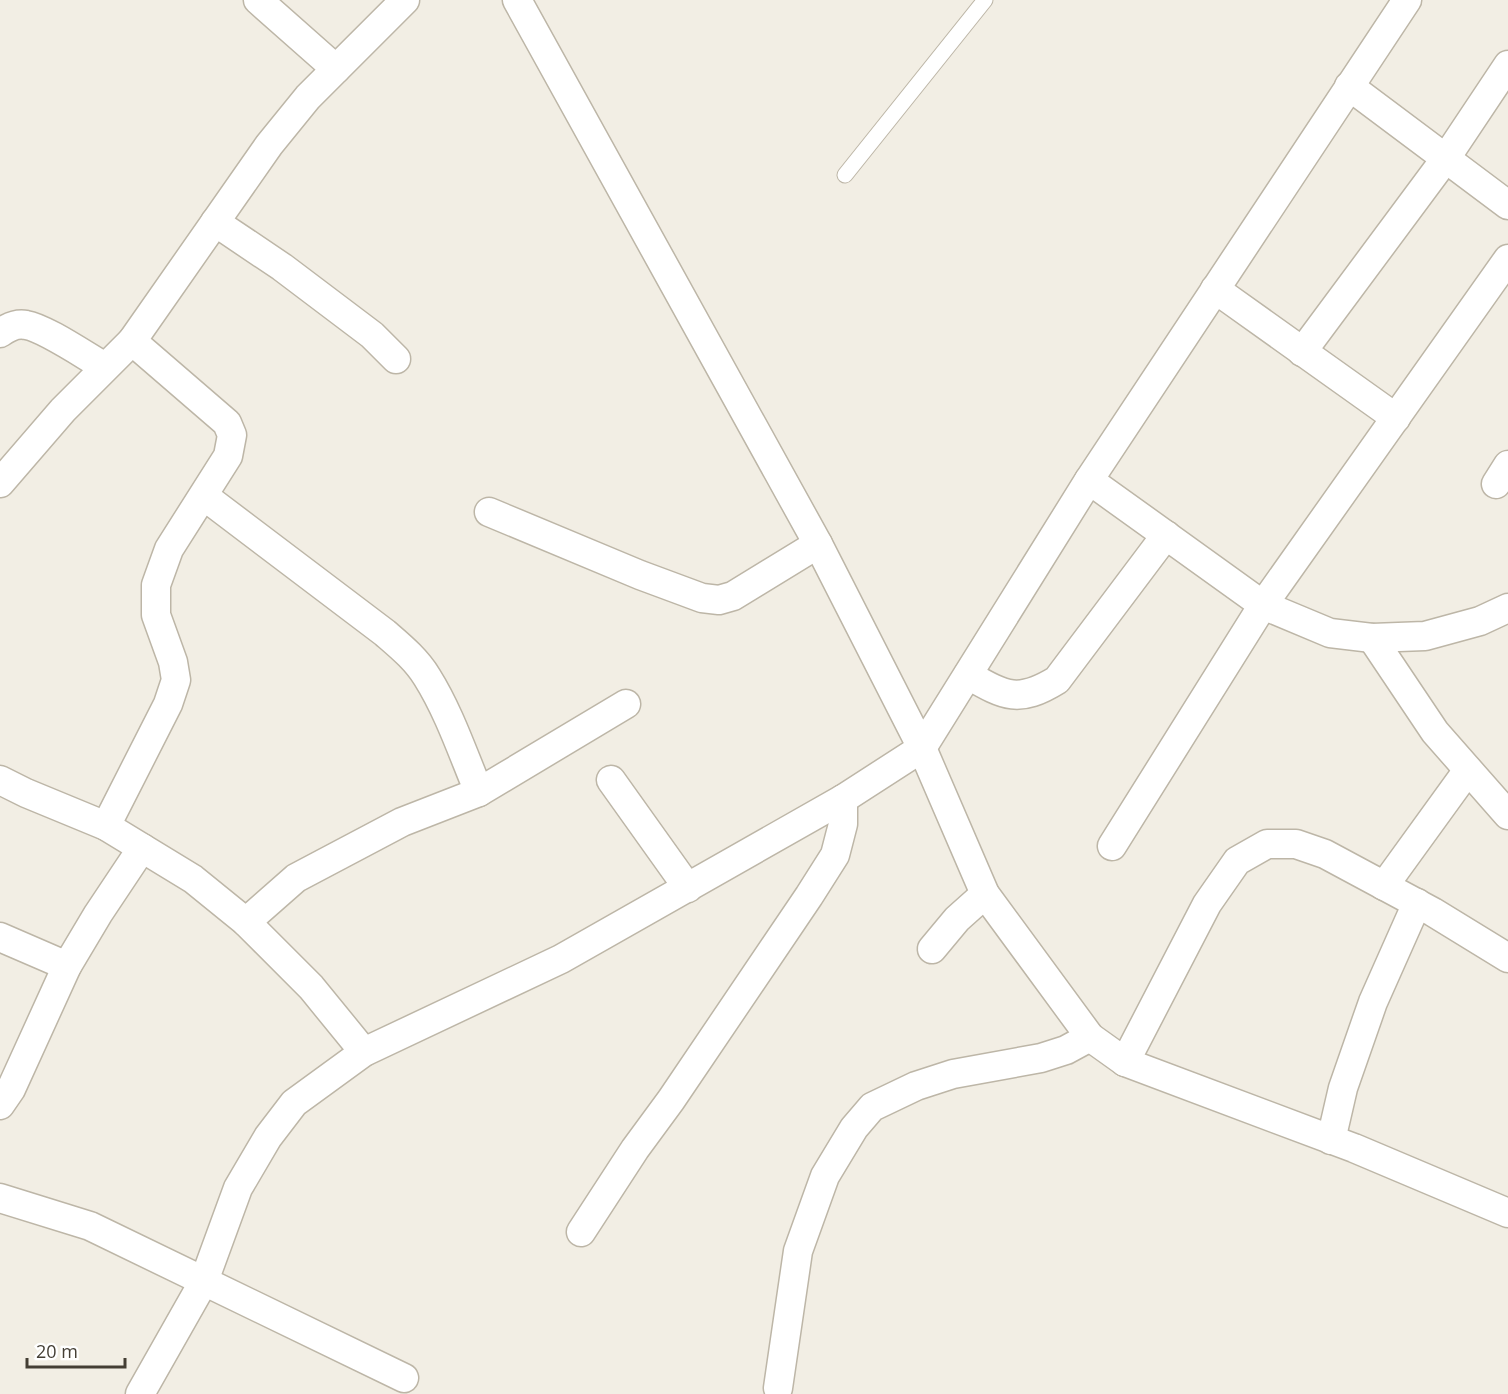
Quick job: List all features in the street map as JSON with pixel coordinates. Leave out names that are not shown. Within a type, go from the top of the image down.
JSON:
[{"type":"street","points":[[258,0],[336,69]]},
{"type":"street","points":[[0,483],[63,410],[132,340],[269,145],[308,97],[405,0]]},
{"type":"street","points":[[517,0],[818,544],[922,748],[985,894],[1090,1037],[1125,1062],[1331,1140],[1508,1213]]},
{"type":"street","points":[[140,1394],[204,1281],[238,1188],[268,1137],[294,1103],[364,1052],[561,959],[843,799],[922,748],[1089,480],[1407,0]]},
{"type":"street","points":[[1302,352],[1446,158],[1508,65]]},
{"type":"street","points":[[1349,86],[1508,205]]},
{"type":"street","points":[[215,222],[282,267],[372,335],[396,359]]},
{"type":"street","points":[[1112,846],[1263,605],[1508,259]]},
{"type":"street","points":[[1215,289],[1396,418]]},
{"type":"street","points":[[0,333],[7,328],[25,324],[39,329],[105,367]]},
{"type":"street","points":[[106,826],[168,704],[176,680],[174,662],[156,615],[156,585],[169,549],[228,456],[232,435],[226,423],[132,340]]},
{"type":"street","points":[[1089,480],[1263,605],[1330,633],[1372,638],[1425,636],[1480,621],[1508,608]]},
{"type":"street","points":[[204,496],[385,633],[409,654],[427,676],[438,697],[480,792]]},
{"type":"street","points":[[489,512],[640,575],[702,598],[719,600],[733,596],[818,544]]},
{"type":"street","points":[[968,675],[994,690],[1015,697],[1040,691],[1057,680],[1166,535]]},
{"type":"street","points":[[1372,638],[1435,732],[1508,815]]},
{"type":"street","points":[[246,922],[296,878],[327,860],[402,822],[480,792],[626,704]]},
{"type":"street","points":[[1384,886],[1468,770]]},
{"type":"street","points":[[0,780],[106,826],[193,879],[246,922],[311,987],[364,1052]]},
{"type":"street","points":[[611,780],[688,888]]},
{"type":"street","points":[[581,1232],[835,855],[843,824],[843,799]]},
{"type":"street","points":[[1125,1062],[1207,904],[1237,861],[1267,844],[1296,844],[1325,854],[1417,903],[1508,958]]},
{"type":"street","points":[[0,1105],[11,1089],[67,966],[142,848]]},
{"type":"street","points":[[932,949],[957,919],[985,894]]},
{"type":"street","points":[[1331,1140],[1342,1088],[1373,1002],[1417,903]]},
{"type":"street","points":[[0,937],[67,966]]},
{"type":"street","points":[[778,1388],[798,1251],[825,1176],[854,1128],[872,1107],[916,1086],[952,1074],[1041,1058],[1066,1050],[1090,1037]]},
{"type":"street","points":[[0,1198],[90,1226],[404,1378]]},
{"type":"lane","points":[[845,175],[985,0]]}]
